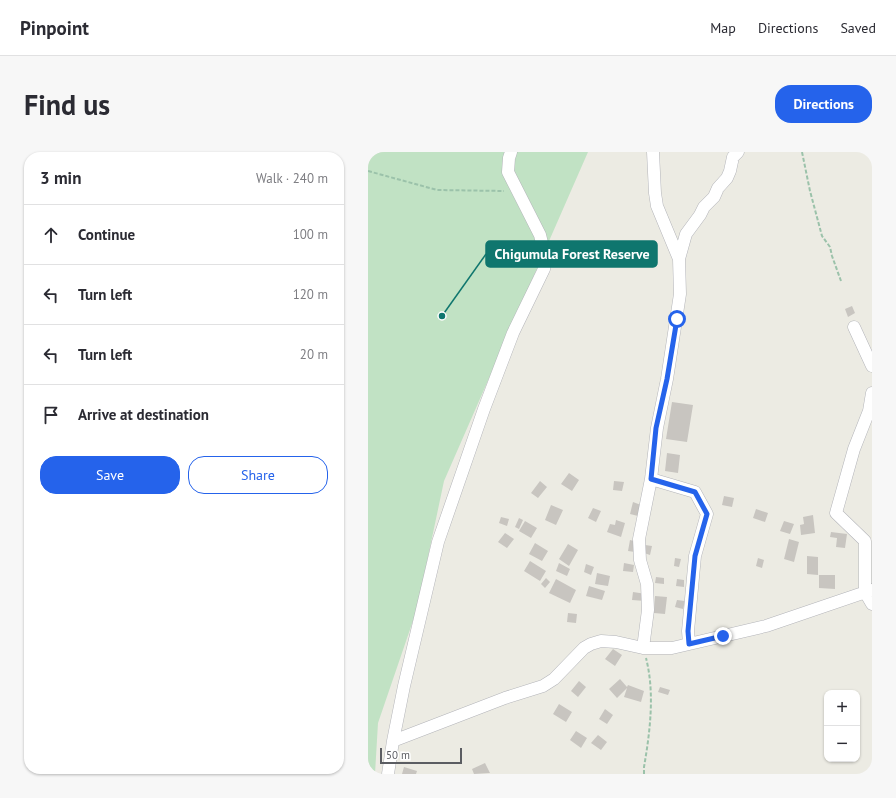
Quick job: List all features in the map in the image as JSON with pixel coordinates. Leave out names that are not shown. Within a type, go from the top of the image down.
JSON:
[{"type":"street","points":[[388,774],[404,686],[438,542],[484,409],[513,333],[544,270],[546,259],[540,235],[508,172],[511,152]]},
{"type":"street","points":[[643,648],[648,604],[647,584],[640,560],[639,539],[651,479],[656,428],[667,379],[679,306],[680,275],[679,259],[658,206],[655,193],[653,152]]},
{"type":"street","points":[[679,259],[686,234],[704,207],[714,197],[718,188],[727,178],[733,157],[738,152]]},
{"type":"street","points":[[854,327],[872,366]]},
{"type":"street","points":[[872,393],[869,411],[854,448],[836,513],[865,541],[868,591],[872,604]]},
{"type":"street","points":[[651,479],[695,492],[707,514],[695,556],[688,631],[689,644]]},
{"type":"street","points":[[393,740],[505,698],[543,686],[554,679],[584,648],[591,644],[601,641],[616,642],[643,648],[672,648],[766,626],[868,591]]},
{"type":"path","points":[[802,152],[822,236],[830,247],[841,281]]},
{"type":"path","points":[[368,171],[437,190],[517,191]]},
{"type":"path","points":[[643,648],[650,675],[650,702],[644,774]]},
{"type":"green space","points":[[368,152],[588,152],[444,481],[417,609],[378,723],[375,774],[368,774]]},
{"type":"building","points":[[852,306],[855,313],[848,317],[845,309]]},
{"type":"building","points":[[672,402],[693,405],[687,442],[666,439]]},
{"type":"building","points":[[667,453],[680,455],[678,473],[665,471]]},
{"type":"building","points":[[569,473],[579,480],[572,491],[561,484]]},
{"type":"building","points":[[540,481],[547,487],[538,498],[531,493]]},
{"type":"building","points":[[614,481],[624,482],[622,491],[613,490]]},
{"type":"building","points":[[724,496],[734,498],[732,507],[722,505]]},
{"type":"building","points":[[633,502],[641,505],[638,516],[630,514]]},
{"type":"building","points":[[551,505],[563,510],[556,525],[545,520]]},
{"type":"building","points":[[593,508],[601,511],[596,522],[588,518]]},
{"type":"building","points":[[756,509],[768,513],[765,522],[753,518]]},
{"type":"building","points":[[813,515],[815,533],[801,535],[800,525],[804,524],[803,517]]},
{"type":"building","points":[[501,517],[509,519],[507,526],[499,523]]},
{"type":"building","points":[[519,518],[523,520],[519,529],[515,527]]},
{"type":"building","points":[[616,520],[625,523],[621,537],[607,532],[610,524],[615,525]]},
{"type":"building","points":[[525,521],[537,528],[531,538],[519,531]]},
{"type":"building","points":[[784,521],[794,524],[790,534],[780,531]]},
{"type":"building","points":[[831,532],[847,534],[845,548],[836,547],[837,538],[830,537]]},
{"type":"building","points":[[505,533],[514,539],[507,548],[498,542]]},
{"type":"building","points":[[789,539],[799,542],[794,562],[784,559]]},
{"type":"building","points":[[630,540],[638,542],[635,552],[628,551]]},
{"type":"building","points":[[535,543],[548,551],[542,561],[529,554]]},
{"type":"building","points":[[568,544],[578,550],[569,566],[559,559]]},
{"type":"building","points":[[645,545],[652,546],[650,555],[644,553]]},
{"type":"building","points":[[807,556],[818,557],[818,575],[807,574]]},
{"type":"building","points":[[675,558],[681,559],[679,567],[674,566]]},
{"type":"building","points":[[758,558],[764,560],[762,568],[756,566]]},
{"type":"building","points":[[530,561],[546,571],[540,581],[524,571]]},
{"type":"building","points":[[559,563],[570,569],[567,576],[556,571]]},
{"type":"building","points":[[624,563],[634,565],[633,572],[623,571]]},
{"type":"building","points":[[586,564],[594,567],[591,575],[584,572]]},
{"type":"building","points":[[597,573],[610,576],[608,586],[595,584]]},
{"type":"building","points":[[819,575],[835,575],[835,589],[819,588]]},
{"type":"building","points":[[656,577],[664,578],[664,584],[655,583]]},
{"type":"building","points":[[546,578],[550,582],[545,588],[541,584]]},
{"type":"building","points":[[556,579],[576,590],[570,603],[549,593]]},
{"type":"building","points":[[677,579],[684,580],[684,587],[676,586]]},
{"type":"building","points":[[589,586],[605,591],[602,600],[586,596]]},
{"type":"building","points":[[633,592],[646,594],[645,601],[632,600]]},
{"type":"building","points":[[655,596],[667,597],[665,614],[654,613]]},
{"type":"building","points":[[677,600],[685,601],[683,609],[675,607]]},
{"type":"building","points":[[568,613],[577,614],[576,623],[567,622]]},
{"type":"building","points":[[613,649],[622,655],[615,666],[605,659]]},
{"type":"building","points":[[620,679],[627,687],[628,685],[644,691],[641,702],[624,697],[627,688],[617,698],[609,689]]},
{"type":"building","points":[[579,681],[586,687],[578,697],[571,691]]},
{"type":"building","points":[[660,687],[670,690],[668,695],[658,692]]},
{"type":"building","points":[[559,704],[572,712],[566,722],[553,714]]},
{"type":"building","points":[[605,709],[613,715],[607,724],[599,719]]},
{"type":"building","points":[[576,731],[587,738],[581,748],[570,740]]},
{"type":"building","points":[[598,735],[607,742],[601,750],[591,743]]},
{"type":"building","points":[[485,763],[490,773],[474,774],[472,769]]},
{"type":"building","points":[[404,767],[417,771],[416,774],[402,774]]},
{"type":"place","name":"Chigumula Forest Reserve","points":[[442,316]]},
{"type":"route","points":[[677,319],[667,379],[656,428],[651,479],[695,492],[707,514],[695,556],[688,631],[689,644],[723,636]]}]
